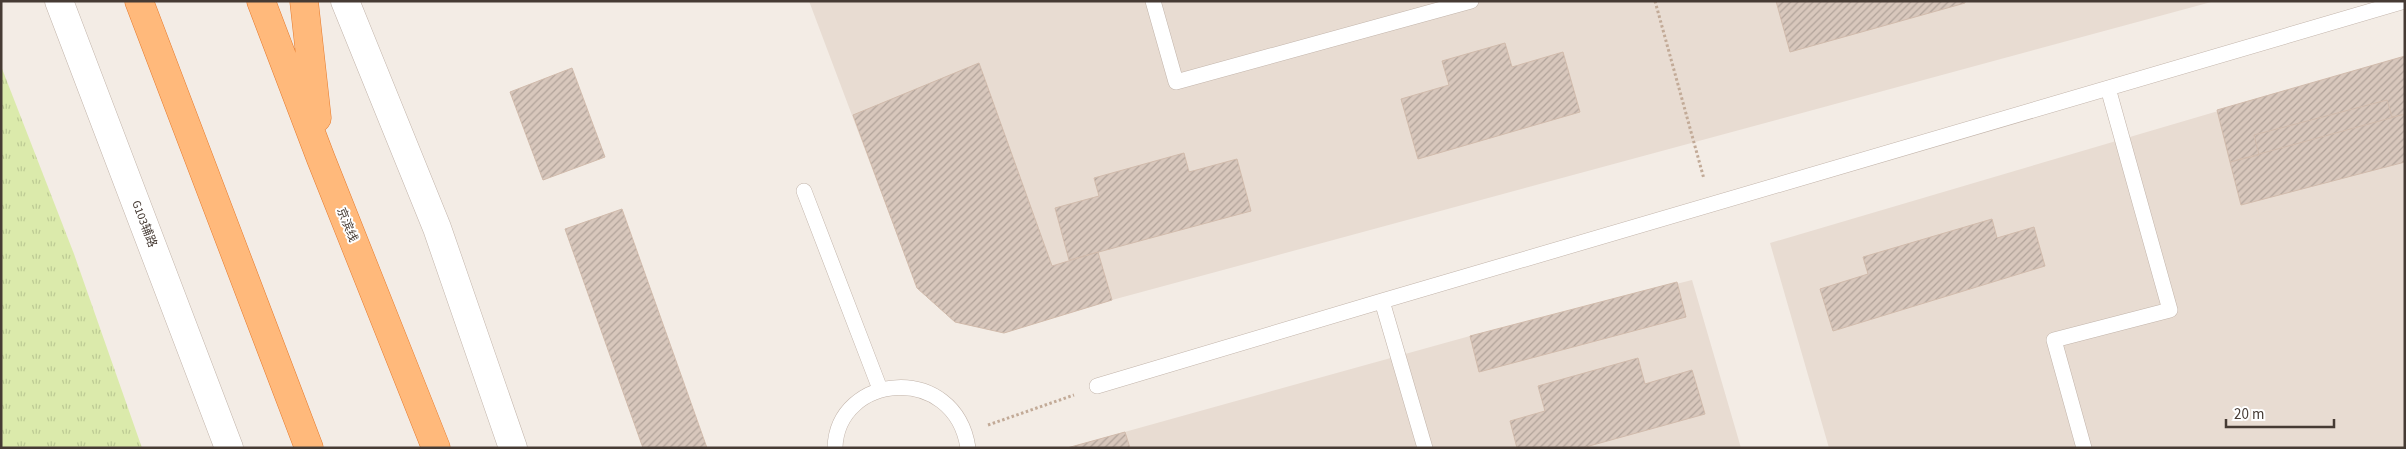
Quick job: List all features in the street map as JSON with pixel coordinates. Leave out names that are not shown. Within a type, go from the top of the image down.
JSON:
[{"type":"highway","points":[[139,1],[309,448]]},
{"type":"highway","name":"京滨线","points":[[262,1],[321,159],[436,448]]},
{"type":"highway","points":[[304,1],[321,159]]},
{"type":"street","name":"G103辅路","points":[[59,1],[230,448]]},
{"type":"street","points":[[344,1],[437,228],[513,448]]},
{"type":"lane","points":[[1153,1],[1176,82],[1471,1]]},
{"type":"lane","points":[[1097,386],[1710,204],[2405,1]]},
{"type":"lane","points":[[2084,448],[2054,340],[2170,310],[2108,88]]},
{"type":"lane","points":[[804,192],[880,390]]},
{"type":"lane","points":[[1382,301],[1425,448]]},
{"type":"lane","points":[[834,448],[835,440],[844,418],[860,401],[880,390],[901,387],[922,390],[941,399],[956,414],[967,440]]},
{"type":"path","points":[[1655,1],[1710,204]]},
{"type":"path","points":[[967,440],[1097,386]]},
{"type":"shaded area","points":[[809,1],[2215,1],[1112,300],[1004,333],[955,322],[917,288]]},
{"type":"shaded area","points":[[2405,56],[2405,448],[1829,448],[1770,243]]},
{"type":"shaded area","points":[[1692,280],[1741,448],[1067,448],[1470,336]]},
{"type":"green space","points":[[1,66],[74,254],[142,448],[1,448]]},
{"type":"building","points":[[1776,1],[1965,1],[1965,3],[1790,52]]},
{"type":"building","points":[[1505,43],[1512,67],[1563,52],[1580,112],[1418,159],[1401,99],[1449,85],[1442,61]]},
{"type":"building","points":[[2405,56],[2405,114],[2230,162],[2217,110]]},
{"type":"building","points":[[979,63],[1052,266],[1098,252],[1112,300],[1004,333],[955,322],[917,288],[853,115]]},
{"type":"building","points":[[572,68],[605,157],[543,180],[510,92]]},
{"type":"building","points":[[2387,100],[2392,117],[2405,114],[2405,162],[2241,205],[2230,162],[2259,155],[2254,135]]},
{"type":"building","points":[[1184,153],[1189,172],[1237,159],[1251,211],[1069,260],[1055,208],[1099,196],[1094,178]]},
{"type":"building","points":[[622,209],[707,448],[643,448],[565,229]]},
{"type":"building","points":[[1992,219],[1997,238],[2034,227],[2045,266],[1833,331],[1820,289],[1868,274],[1863,257]]},
{"type":"building","points":[[1677,282],[1686,317],[1479,372],[1470,336]]},
{"type":"building","points":[[1638,358],[1645,384],[1692,370],[1705,414],[1582,448],[1517,448],[1510,421],[1545,411],[1538,386]]},
{"type":"building","points":[[1125,432],[1130,448],[1067,448]]}]
